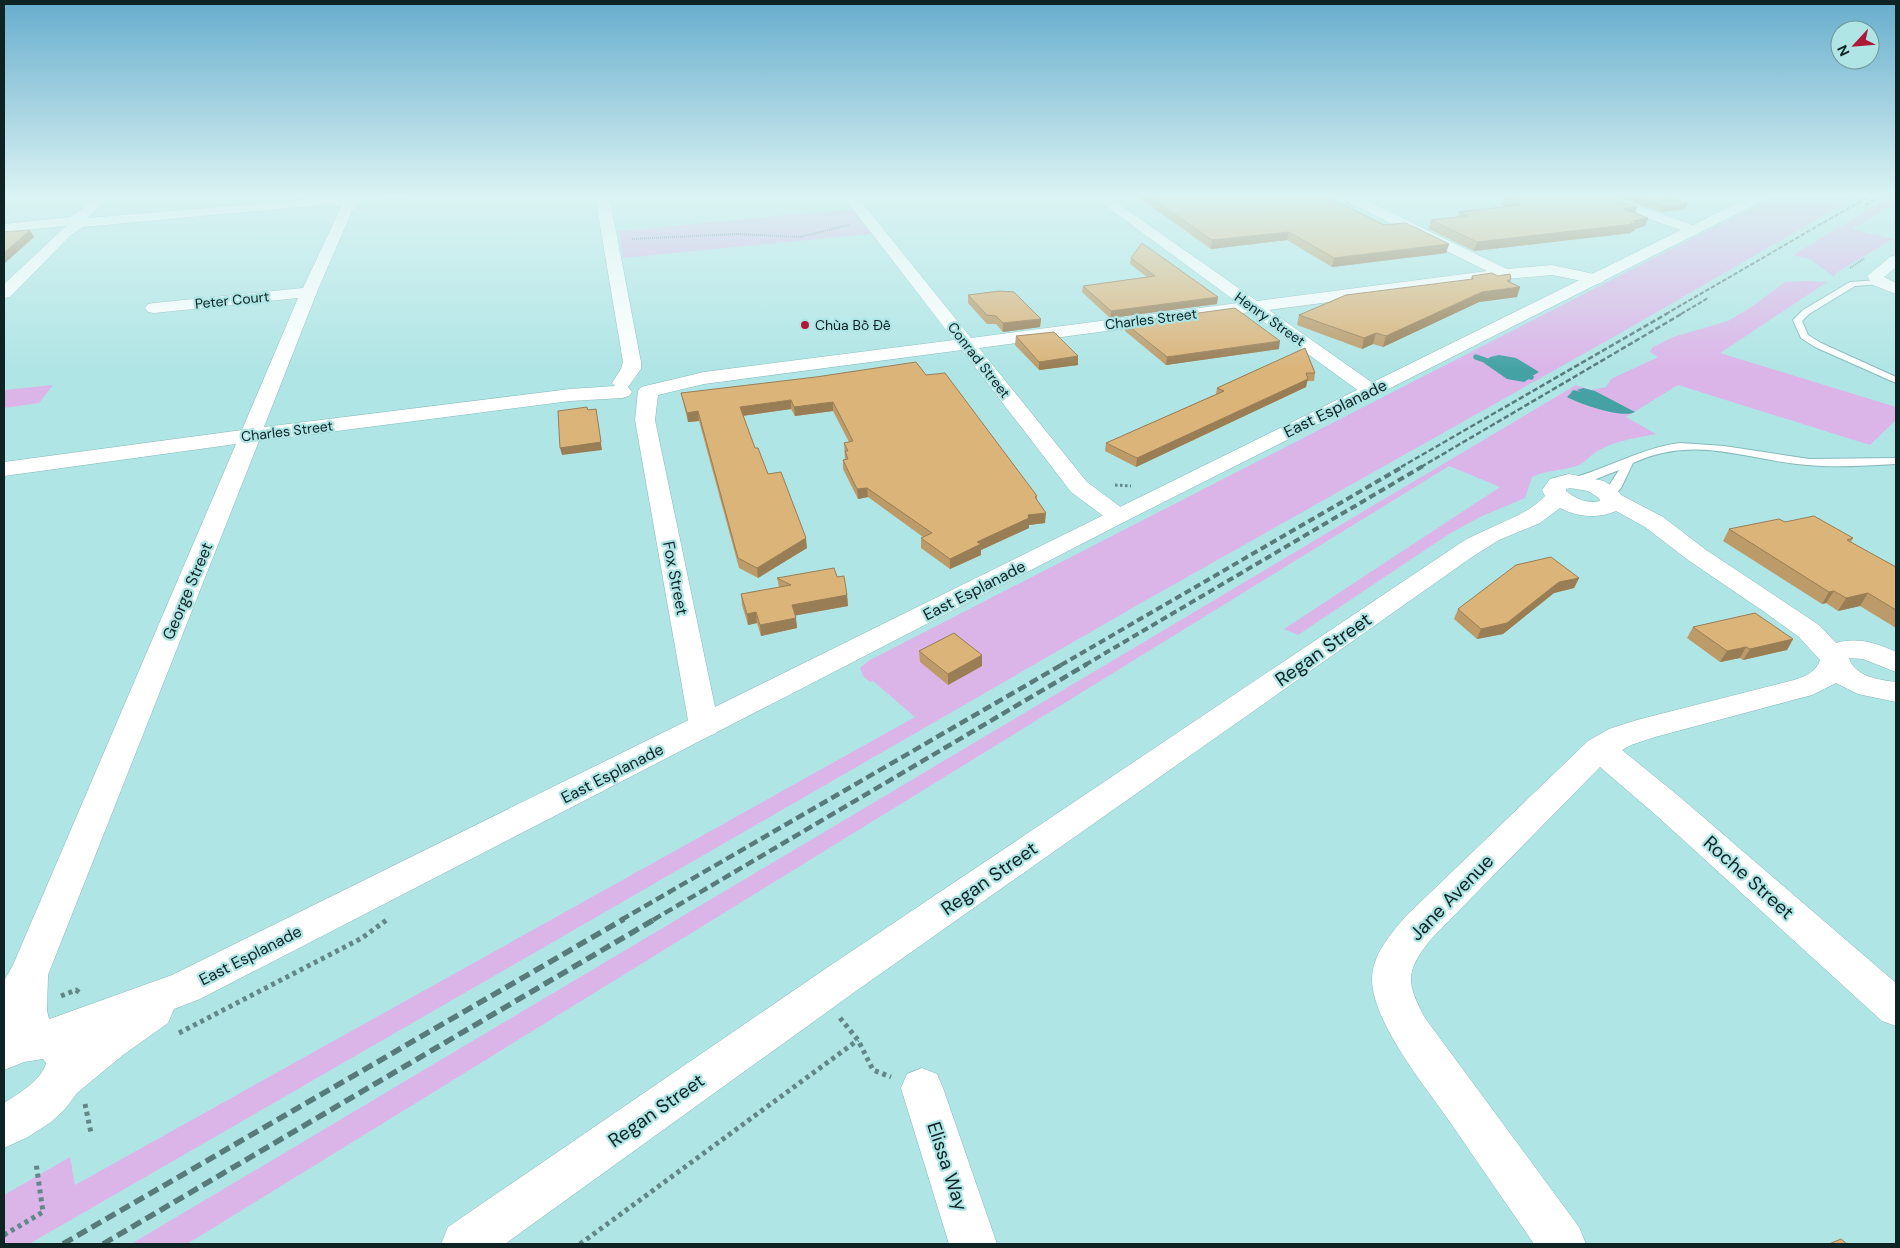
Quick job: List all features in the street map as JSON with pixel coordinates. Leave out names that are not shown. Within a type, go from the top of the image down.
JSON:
[{"type":"street","points":[[4,293],[44,253]]},
{"type":"street","name":"George Street","points":[[22,1032],[29,973],[326,253]]},
{"type":"street","points":[[612,253],[632,362],[623,388]]},
{"type":"street","name":"Conrad Street","points":[[895,253],[1079,487],[1108,509]]},
{"type":"street","name":"Henry Street","points":[[1179,253],[1370,390]]},
{"type":"street","points":[[1464,253],[1506,274]]},
{"type":"street","name":"East Esplanade","points":[[74,1087],[108,1042],[186,987],[704,726],[1108,509],[1370,390],[1648,253]]},
{"type":"street","points":[[1896,260],[1880,277],[1896,289]]},
{"type":"street","name":"Charles Street","points":[[4,468],[570,396],[623,388],[631,380],[648,386],[965,343],[1506,274],[1552,270],[1597,279]]},
{"type":"street","name":"Peter Court","points":[[154,308],[309,292]]},
{"type":"street","points":[[632,362],[648,386]]},
{"type":"street","name":"Fox Street","points":[[648,386],[647,429],[704,726]]},
{"type":"street","name":"Fox Street","points":[[623,388],[638,409],[647,429]]},
{"type":"street","points":[[1562,488],[1566,502],[1600,503],[1696,555],[1809,631],[1834,659],[1840,670],[1848,676],[1888,691]]},
{"type":"street","name":"Regan Street","points":[[464,1244],[821,994],[1463,552],[1487,537],[1520,523],[1547,508],[1562,488]]},
{"type":"street","name":"Regan Street","points":[[1520,523],[1562,516],[1600,503]]},
{"type":"street","points":[[1776,607],[1833,637],[1876,653],[1896,663]]},
{"type":"street","points":[[1834,659],[1836,652],[1864,650]]},
{"type":"street","name":"Jane Avenue","points":[[1562,1244],[1411,1031],[1395,1001],[1392,977],[1395,960],[1418,928],[1599,749],[1620,737],[1648,728],[1819,682],[1833,668],[1834,659]]},
{"type":"street","name":"Jane Avenue","points":[[1802,688],[1888,691]]},
{"type":"street","name":"Roche Street","points":[[1599,749],[1670,807],[1896,1008]]},
{"type":"street","name":"East Esplanade","points":[[22,1032],[186,987]]},
{"type":"street","points":[[4,1126],[35,1108],[49,1095],[74,1087],[66,1067],[67,1056],[64,1048],[56,1043],[22,1032]]},
{"type":"street","name":"Elissa Way","points":[[922,1088],[973,1244]]},
{"type":"lane","points":[[1880,277],[1853,284],[1806,312],[1797,320],[1804,336],[1818,345],[1896,380]]},
{"type":"lane","points":[[1562,488],[1598,476],[1646,453],[1679,446],[1716,447],[1812,462],[1896,461]]},
{"type":"lane","points":[[1600,503],[1616,488],[1629,461]]},
{"type":"path","points":[[1108,509],[1114,485],[1136,487]]},
{"type":"path","points":[[170,1037],[362,938],[396,914]]},
{"type":"path","points":[[22,1032],[76,990],[83,994]]},
{"type":"path","points":[[821,994],[858,1040],[872,1070],[922,1088]]},
{"type":"path","points":[[580,1244],[858,1040]]},
{"type":"path","points":[[74,1087],[84,1102],[91,1133]]},
{"type":"path","points":[[4,1236],[43,1212],[36,1163]]},
{"type":"shaded area","points":[[622,253],[672,253],[623,258]]},
{"type":"shaded area","points":[[1663,253],[1758,253],[1141,603],[29,1244],[4,1244],[4,1195],[70,1157],[75,1185],[915,717],[873,681],[870,682],[863,676],[860,668],[870,660]]},
{"type":"shaded area","points":[[1796,253],[1869,253],[1836,273],[1834,277],[1810,259],[1793,255]]},
{"type":"shaded area","points":[[1785,282],[1827,282],[1720,353],[1896,407],[1896,420],[1870,445],[1678,385],[1626,417],[1656,434],[1603,448],[1577,466],[1532,477],[1525,498],[1480,517],[1449,534],[1298,635],[1284,629],[1500,487],[1449,466],[187,1244],[131,1244],[1576,385],[1591,390],[1606,387],[1611,379],[1658,357],[1650,352],[1653,347],[1673,337],[1728,321],[1753,306]]},
{"type":"shaded area","points":[[53,385],[39,403],[4,408],[4,390]]},
{"type":"water","points":[[1499,355],[1516,358],[1539,372],[1534,375],[1523,374],[1529,379],[1524,382],[1507,379],[1484,363],[1490,357]]},
{"type":"water","points":[[1583,388],[1595,391],[1635,412],[1621,414],[1611,412],[1591,407],[1567,397],[1571,393],[1585,394],[1577,390]]},
{"type":"building","points":[[1134,253],[1156,253],[1218,297],[1111,311],[1083,286],[1155,276],[1131,258]]},
{"type":"building","points":[[1326,253],[1373,253],[1334,258]]},
{"type":"building","points":[[1492,273],[1498,276],[1510,274],[1511,279],[1507,281],[1520,287],[1482,292],[1386,336],[1376,333],[1364,338],[1299,315],[1346,295],[1473,279],[1472,276]]},
{"type":"building","points":[[1000,291],[1014,292],[1041,319],[1003,323],[996,316],[987,315],[968,295]]},
{"type":"building","points":[[1235,308],[1280,341],[1167,357],[1125,323]]},
{"type":"building","points":[[1054,332],[1078,356],[1039,362],[1016,336]]},
{"type":"building","points":[[1305,348],[1315,373],[1306,373],[1308,379],[1137,458],[1106,443],[1224,391],[1217,388]]},
{"type":"building","points":[[916,362],[926,375],[945,373],[1037,496],[1035,497],[1046,513],[1028,515],[1029,518],[977,542],[981,544],[950,559],[921,538],[932,533],[867,488],[857,489],[843,460],[848,459],[845,451],[848,451],[844,443],[853,441],[833,402],[794,407],[791,400],[740,407],[755,448],[758,448],[768,474],[781,472],[806,538],[757,568],[738,558],[698,411],[687,413],[681,393],[816,377]]},
{"type":"building","points":[[587,407],[588,410],[596,409],[601,442],[560,448],[558,411]]},
{"type":"building","points":[[1814,516],[1853,538],[1847,540],[1896,567],[1896,610],[1868,593],[1846,598],[1834,591],[1829,592],[1729,529],[1779,519],[1785,522]]},
{"type":"building","points":[[1551,557],[1579,578],[1559,582],[1507,623],[1481,629],[1458,609],[1516,565]]},
{"type":"building","points":[[834,568],[837,577],[844,576],[847,595],[792,605],[796,618],[760,625],[756,612],[747,614],[741,594],[791,585],[777,578]]},
{"type":"building","points":[[1755,613],[1793,639],[1750,649],[1746,647],[1727,651],[1693,627]]},
{"type":"building","points":[[954,633],[982,655],[948,674],[919,651]]},
{"type":"building","points":[[1841,1239],[1847,1244],[1829,1244]]},
{"type":"waterway","points":[[1476,357],[1496,364]]},
{"type":"waterway","points":[[1514,371],[1531,377]]},
{"type":"waterway","points":[[1574,393],[1589,397]]},
{"type":"railway","points":[[1666,314],[1771,253]]},
{"type":"railway","points":[[1681,314],[1708,298]]},
{"type":"railway","points":[[1401,467],[1668,313]]},
{"type":"railway","points":[[1421,467],[1683,313]]},
{"type":"railway","points":[[1061,665],[1404,466]]},
{"type":"railway","points":[[1085,665],[1423,466]]},
{"type":"railway","points":[[621,920],[1063,664]]},
{"type":"railway","points":[[653,920],[1087,664]]},
{"type":"railway","points":[[63,1244],[624,919]]},
{"type":"railway","points":[[103,1244],[655,919]]},
{"type":"place","name":"Chùa Bồ Đề","points":[[805,325]]}]
